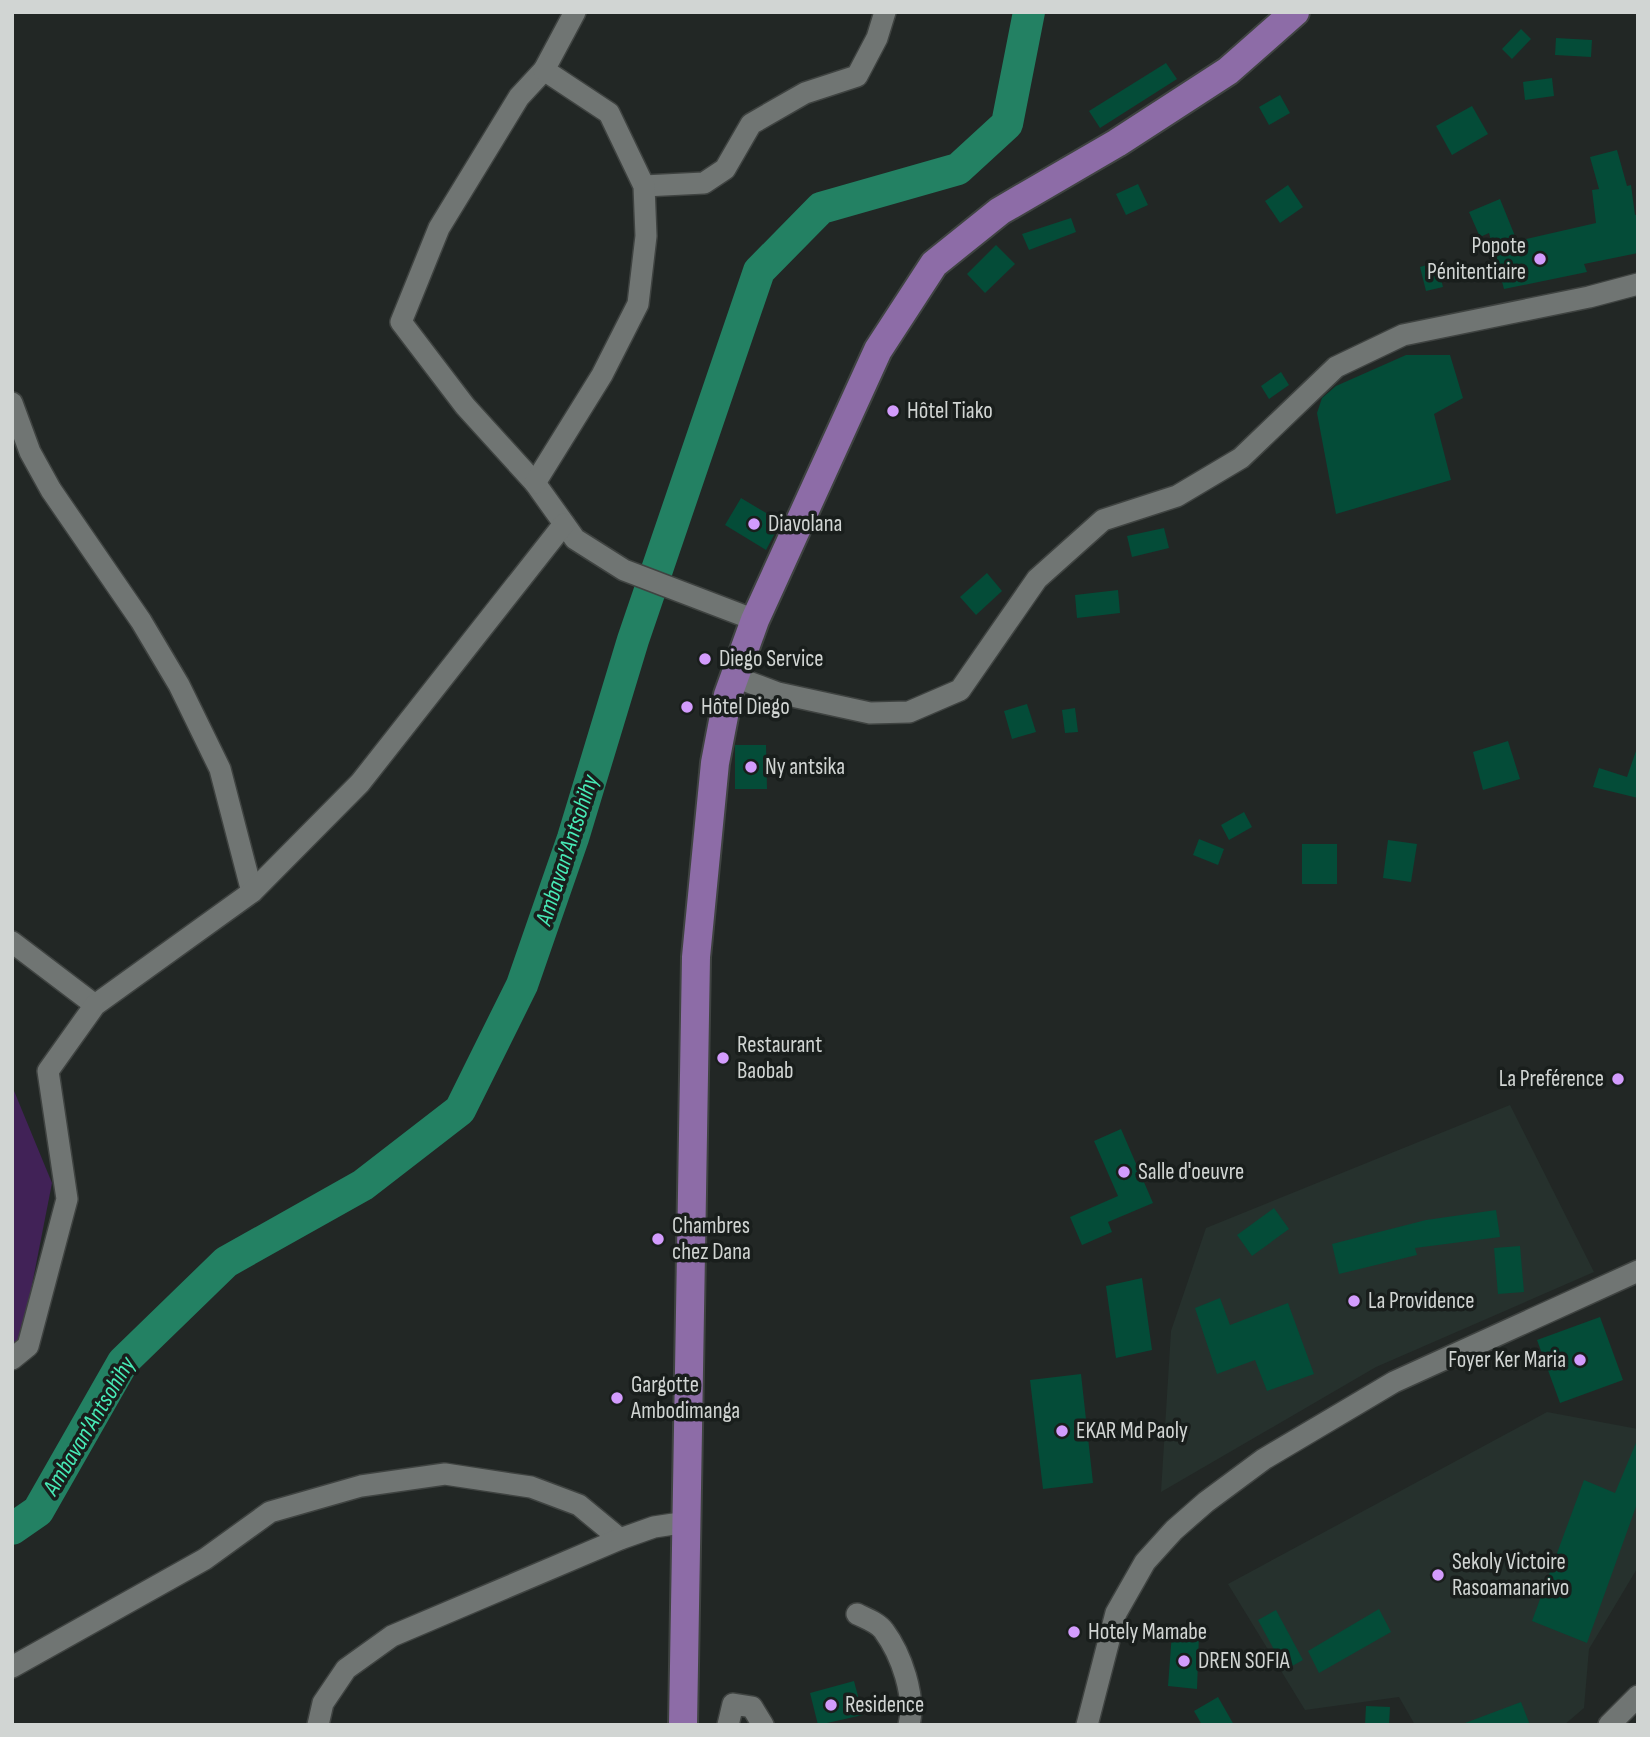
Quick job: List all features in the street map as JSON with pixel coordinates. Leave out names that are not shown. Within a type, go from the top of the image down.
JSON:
[{"type":"main road","points":[[683,1725],[696,957],[715,763],[735,677],[755,620],[878,350],[934,264],[1000,211],[1117,143],[1228,71],[1295,12]]},
{"type":"street","points":[[575,12],[544,70],[519,97],[439,228],[401,322],[465,405],[535,483],[575,539],[624,570],[685,596],[755,620]]},
{"type":"street","points":[[644,186],[704,183],[725,169],[751,124],[805,93],[857,76],[877,38],[885,12]]},
{"type":"street","points":[[535,483],[602,375],[638,304],[646,236],[644,186],[609,113],[544,70]]},
{"type":"street","points":[[735,677],[778,693],[870,713],[909,712],[960,690],[1037,579],[1103,520],[1177,496],[1241,458],[1336,367],[1404,335],[1589,298],[1638,284]]},
{"type":"street","points":[[12,403],[30,452],[51,490],[141,621],[179,685],[220,769],[252,892]]},
{"type":"street","points":[[12,1359],[28,1346],[67,1199],[48,1071],[95,1005],[252,892],[360,783],[564,524]]},
{"type":"street","points":[[12,942],[95,1005]]},
{"type":"street","points":[[1087,1725],[1116,1613],[1145,1562],[1174,1530],[1206,1502],[1264,1459],[1394,1382],[1638,1271]]},
{"type":"street","points":[[12,1667],[205,1559],[270,1512],[362,1486],[445,1474],[531,1487],[579,1505],[620,1539]]},
{"type":"street","points":[[317,1725],[323,1703],[346,1669],[392,1636],[620,1539],[654,1527],[687,1522]]},
{"type":"street","points":[[857,1614],[883,1629],[904,1670],[912,1714],[909,1725]]},
{"type":"street","points":[[1609,1725],[1638,1696]]},
{"type":"street","points":[[728,1725],[733,1704],[752,1707],[763,1725]]},
{"type":"shaded area","points":[[12,1086],[52,1183],[20,1346],[12,1349]]},
{"type":"shaded area","name":"La Providence","points":[[1510,1105],[1594,1272],[1376,1367],[1161,1492],[1171,1331],[1206,1228]]},
{"type":"shaded area","name":"Sekoly Victoire Rasoamanarivo","points":[[1547,1412],[1638,1429],[1638,1567],[1589,1649],[1584,1708],[1564,1725],[1415,1725],[1399,1697],[1305,1710],[1228,1584]]},
{"type":"building","points":[[1521,29],[1531,39],[1512,59],[1502,49]]},
{"type":"building","points":[[1556,38],[1592,40],[1591,57],[1555,55]]},
{"type":"building","points":[[1166,63],[1177,79],[1100,128],[1089,111]]},
{"type":"building","points":[[1552,78],[1554,96],[1525,100],[1523,82]]},
{"type":"building","points":[[1280,95],[1290,113],[1269,125],[1259,107]]},
{"type":"building","points":[[1472,106],[1488,134],[1452,155],[1436,126]]},
{"type":"building","points":[[1617,150],[1627,186],[1631,185],[1635,215],[1638,214],[1638,253],[1584,264],[1587,272],[1504,289],[1489,233],[1480,237],[1469,212],[1500,199],[1517,241],[1596,223],[1592,190],[1599,189],[1590,157]]},
{"type":"building","points":[[1138,184],[1148,205],[1126,215],[1116,194]]},
{"type":"building","points":[[1288,185],[1303,207],[1280,223],[1265,201]]},
{"type":"building","points":[[1071,218],[1076,232],[1029,250],[1022,234]]},
{"type":"building","points":[[996,245],[1015,264],[985,293],[967,274]]},
{"type":"building","points":[[1437,262],[1443,287],[1426,291],[1420,267]]},
{"type":"building","points":[[1406,355],[1450,355],[1463,398],[1434,414],[1451,480],[1336,514],[1317,413],[1322,398],[1336,386]]},
{"type":"building","points":[[1281,372],[1289,385],[1269,399],[1261,386]]},
{"type":"building","name":"Diavolana","points":[[741,498],[781,522],[766,550],[725,525]]},
{"type":"building","points":[[1164,528],[1169,548],[1132,557],[1127,536]]},
{"type":"building","points":[[987,573],[1002,591],[976,615],[960,597]]},
{"type":"building","points":[[1118,590],[1120,613],[1077,618],[1075,595]]},
{"type":"building","points":[[1027,704],[1036,732],[1012,739],[1004,711]]},
{"type":"building","points":[[1075,708],[1078,732],[1065,733],[1062,710]]},
{"type":"building","points":[[1508,741],[1520,779],[1483,790],[1473,752]]},
{"type":"building","name":"Ny antsika","points":[[735,745],[766,745],[767,789],[735,789]]},
{"type":"building","points":[[1636,751],[1638,798],[1593,787],[1599,768],[1627,777]]},
{"type":"building","points":[[1244,812],[1252,827],[1229,840],[1221,825]]},
{"type":"building","points":[[1199,839],[1224,849],[1218,865],[1193,855]]},
{"type":"building","points":[[1388,840],[1417,844],[1411,882],[1383,878]]},
{"type":"building","points":[[1302,844],[1337,844],[1337,884],[1302,884]]},
{"type":"building","name":"Salle d'oeuvre","points":[[1121,1129],[1153,1203],[1108,1222],[1112,1232],[1082,1245],[1070,1217],[1118,1196],[1094,1141]]},
{"type":"building","points":[[1274,1208],[1289,1229],[1252,1256],[1237,1235]]},
{"type":"building","points":[[1496,1210],[1500,1237],[1415,1248],[1417,1255],[1339,1274],[1332,1244],[1426,1220]]},
{"type":"building","points":[[1520,1246],[1524,1292],[1498,1294],[1494,1248]]},
{"type":"building","points":[[1142,1278],[1152,1350],[1116,1358],[1106,1286]]},
{"type":"building","points":[[1220,1298],[1230,1325],[1288,1303],[1314,1374],[1267,1391],[1255,1360],[1217,1374],[1195,1308]]},
{"type":"building","name":"Foyer Ker Maria","points":[[1600,1317],[1623,1380],[1560,1403],[1537,1340]]},
{"type":"building","name":"EKAR Md Paoly","points":[[1081,1374],[1093,1483],[1043,1489],[1030,1380]]},
{"type":"building","points":[[1638,1438],[1638,1501],[1587,1643],[1532,1621],[1584,1480],[1615,1493]]},
{"type":"building","points":[[1379,1609],[1391,1632],[1319,1673],[1308,1651]]},
{"type":"building","points":[[1276,1610],[1303,1660],[1285,1670],[1258,1620]]},
{"type":"building","name":"DREN SOFIA","points":[[1172,1633],[1199,1635],[1197,1689],[1168,1686]]},
{"type":"building","points":[[854,1681],[863,1715],[818,1725],[810,1693]]},
{"type":"building","points":[[1218,1697],[1234,1725],[1202,1725],[1194,1711]]},
{"type":"building","points":[[1521,1702],[1530,1725],[1465,1725],[1465,1723]]},
{"type":"building","points":[[1366,1706],[1390,1707],[1389,1725],[1365,1725]]},
{"type":"waterway","name":"Ambavan'Antsohihy","points":[[12,1529],[38,1511],[123,1362],[226,1262],[363,1185],[460,1110],[522,985],[573,838],[633,640],[759,271],[821,208],[958,169],[1007,124],[1029,12]]},
{"type":"place","name":"Popote Pénitentiaire","points":[[1540,259]]},
{"type":"place","name":"Hôtel Tiako","points":[[893,411]]},
{"type":"place","name":"Diavolana","points":[[754,524]]},
{"type":"place","name":"Diego Service","points":[[705,659]]},
{"type":"place","name":"Hôtel Diego","points":[[687,707]]},
{"type":"place","name":"Ny antsika","points":[[751,767]]},
{"type":"place","name":"Restaurant Baobab","points":[[723,1058]]},
{"type":"place","name":"La Preférence","points":[[1618,1079]]},
{"type":"place","name":"Salle d'oeuvre","points":[[1124,1172]]},
{"type":"place","name":"Chambres chez Dana","points":[[658,1239]]},
{"type":"place","name":"La Providence","points":[[1354,1301]]},
{"type":"place","name":"Foyer Ker Maria","points":[[1580,1360]]},
{"type":"place","name":"Gargotte Ambodimanga","points":[[617,1398]]},
{"type":"place","name":"EKAR Md Paoly","points":[[1062,1431]]},
{"type":"place","name":"Sekoly Victoire Rasoamanarivo","points":[[1438,1575]]},
{"type":"place","name":"Hotely Mamabe","points":[[1074,1632]]},
{"type":"place","name":"DREN SOFIA","points":[[1184,1661]]},
{"type":"place","name":"Residence","points":[[831,1705]]}]
